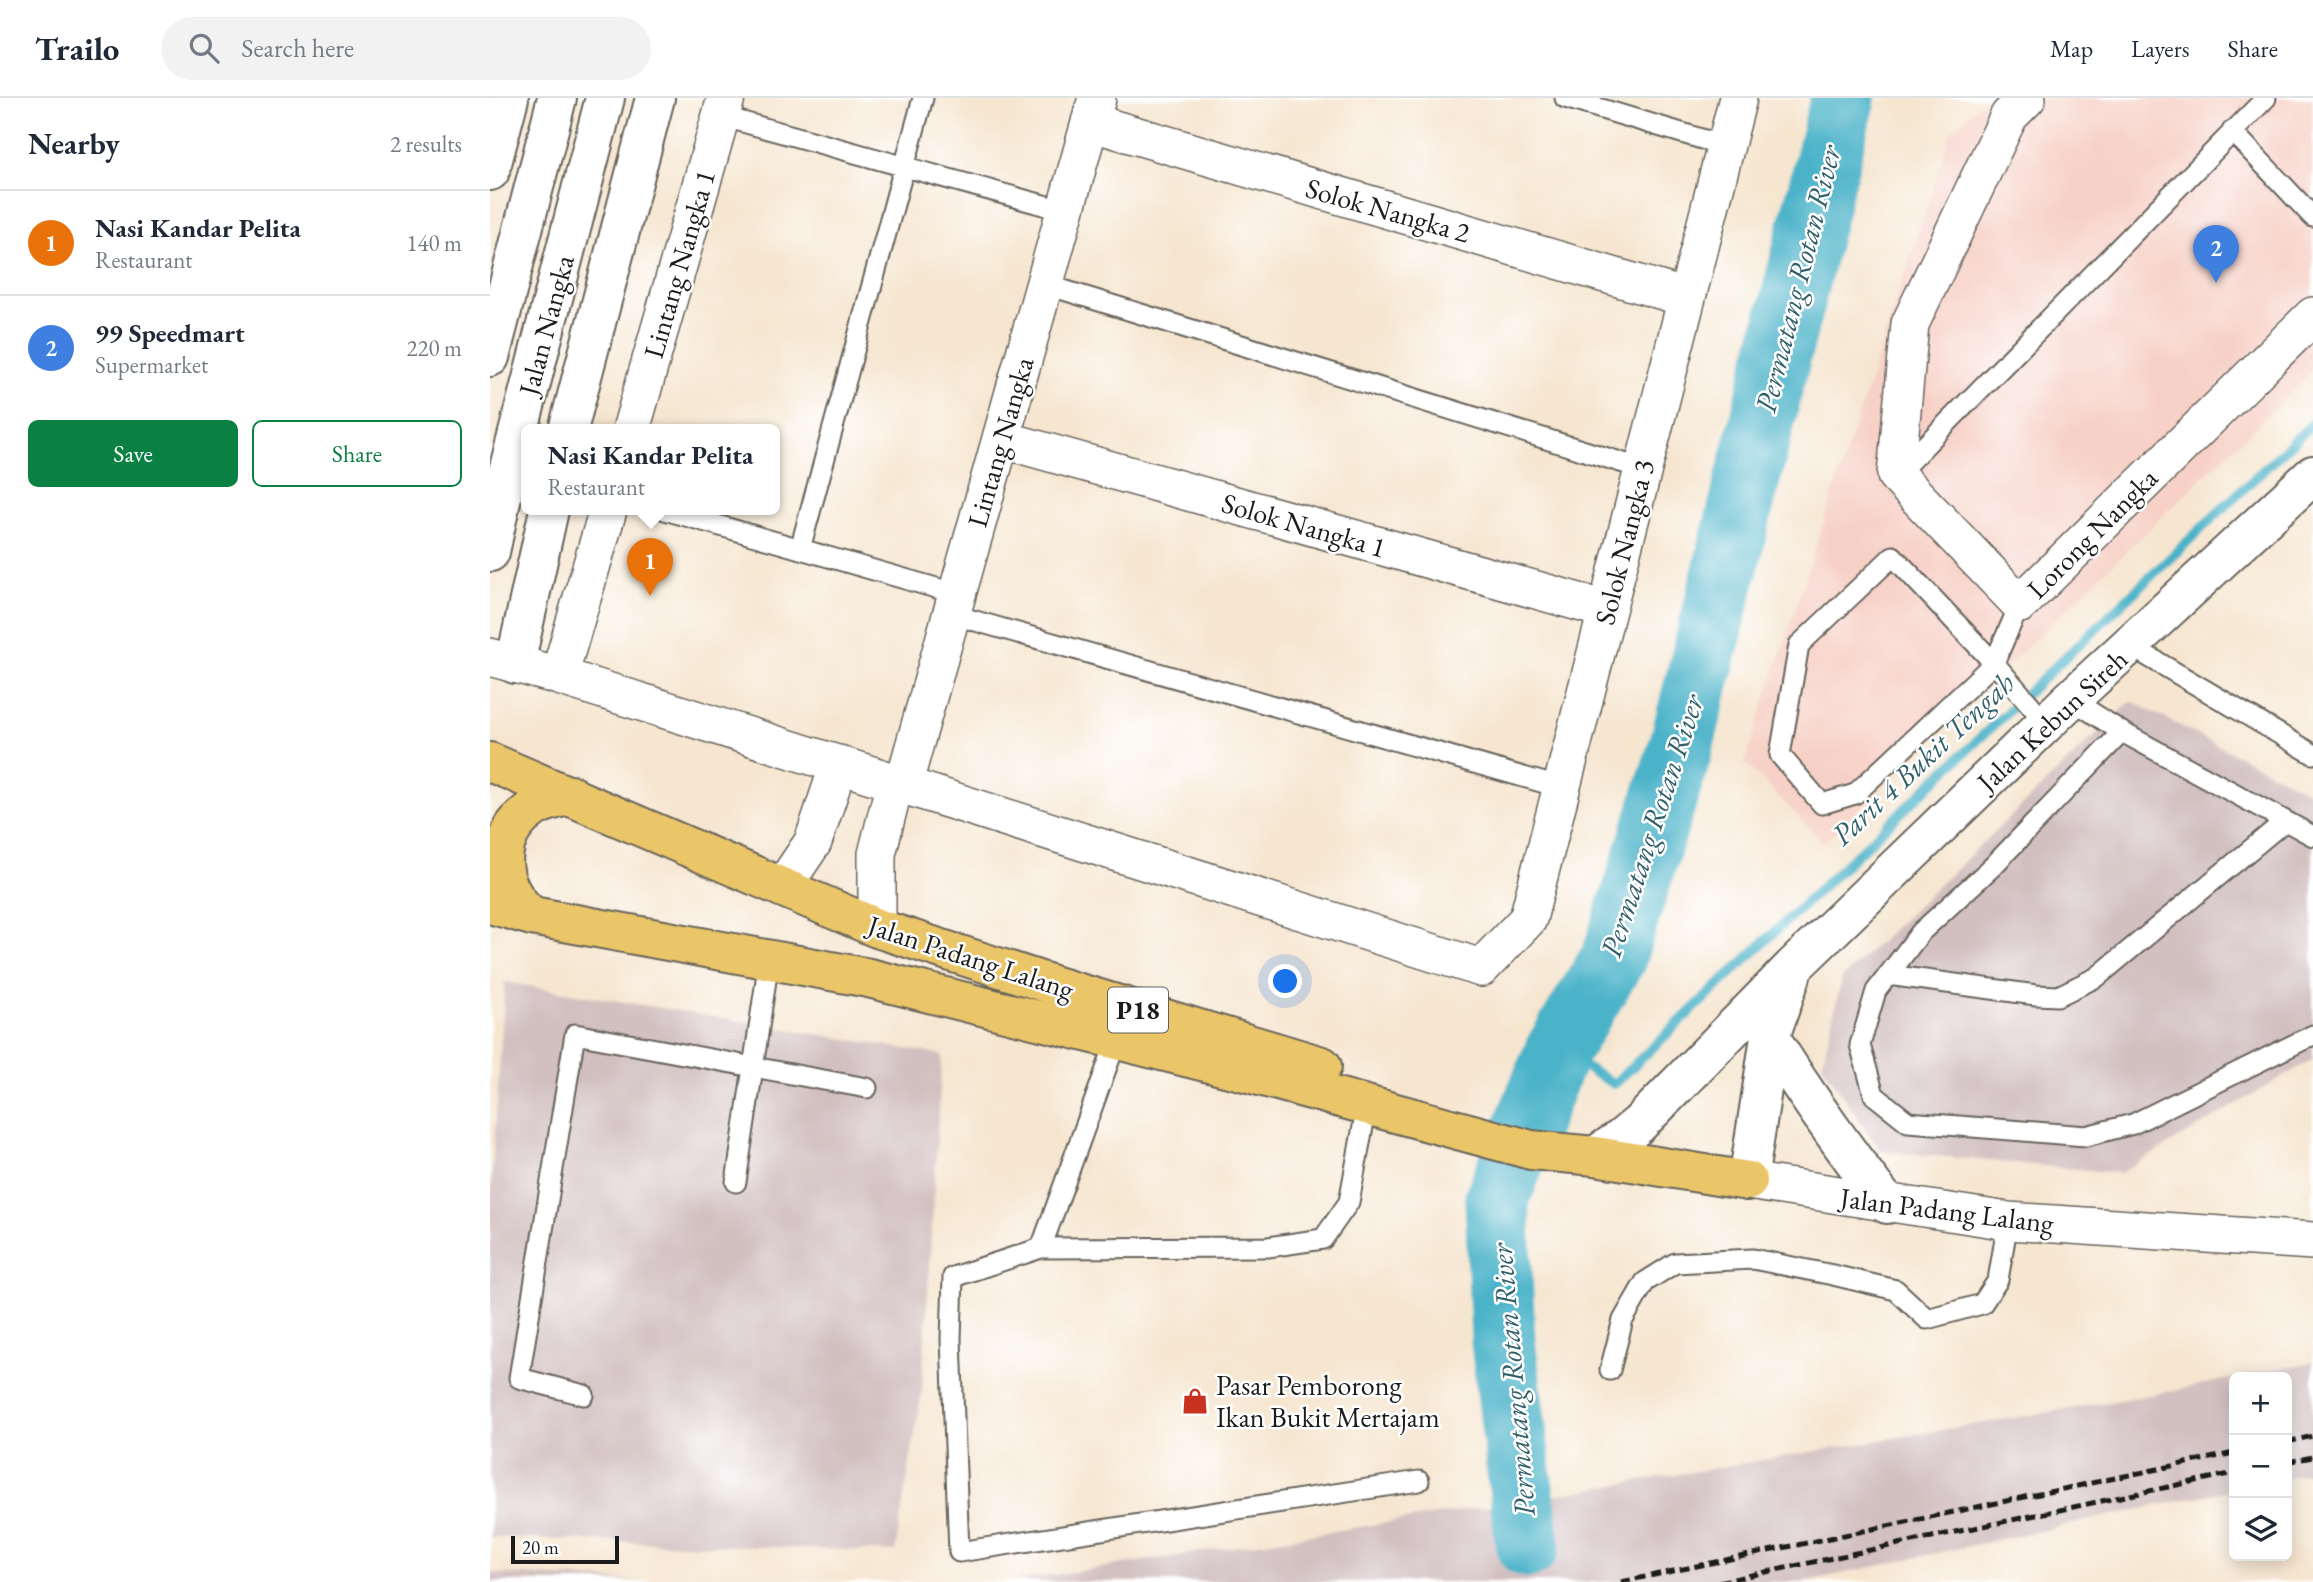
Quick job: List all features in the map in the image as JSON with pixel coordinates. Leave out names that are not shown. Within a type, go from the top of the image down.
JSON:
[{"type":"main road","name":"Jalan Padang Lalang","points":[[490,762],[877,928],[1535,1142],[1589,1156],[1748,1181]]},
{"type":"main road","points":[[531,916],[519,906],[510,892],[503,870],[504,848],[510,832],[520,818],[537,805],[570,795]]},
{"type":"main road","name":"Jalan Padang Lalang","points":[[490,904],[531,916],[869,978],[1367,1105],[1495,1130]]},
{"type":"street","points":[[490,172],[509,98]]},
{"type":"street","name":"Jalan Nangka","points":[[490,357],[557,98]]},
{"type":"street","name":"Jalan Nangka","points":[[490,552],[504,487],[605,98]]},
{"type":"street","points":[[570,424],[655,98]]},
{"type":"street","name":"Solok Nangka 3","points":[[899,784],[1481,968],[1528,919],[1738,98]]},
{"type":"street","points":[[1896,475],[1910,324],[2017,104]]},
{"type":"street","name":"Lintang Nangka 1","points":[[633,424],[724,107]]},
{"type":"street","name":"Lintang Nangka","points":[[877,928],[877,854],[954,604],[1093,110]]},
{"type":"street","name":"Solok Nangka 2","points":[[1093,110],[1686,298]]},
{"type":"street","name":"Lorong Nangka","points":[[1896,475],[2020,604],[2313,316]]},
{"type":"street","name":"Solok Nangka 1","points":[[1001,439],[1607,610]]},
{"type":"street","name":"Jalan Kebun Sireh","points":[[1589,1156],[1622,1138],[1639,1124],[2050,710],[2132,645],[2309,487]]},
{"type":"street","points":[[548,515],[540,553],[503,660],[899,784]]},
{"type":"street","points":[[559,676],[607,515]]},
{"type":"street","points":[[490,577],[502,577],[540,553]]},
{"type":"street","points":[[782,888],[813,842],[839,764]]},
{"type":"street","name":"Jalan Kebun Sireh","points":[[1748,1181],[1770,1037],[1793,967]]},
{"type":"street","points":[[1770,1037],[1802,1090],[1887,1204]]},
{"type":"street","name":"Jalan Padang Lalang","points":[[1748,1181],[2008,1221],[2313,1241]]},
{"type":"lane","points":[[800,549],[923,98]]},
{"type":"lane","points":[[1565,98],[1725,146]]},
{"type":"lane","points":[[1896,475],[2266,98]]},
{"type":"lane","points":[[724,107],[904,166],[1065,211]]},
{"type":"lane","points":[[2232,131],[2313,217]]},
{"type":"lane","points":[[1044,284],[1643,469]]},
{"type":"lane","points":[[682,515],[800,549],[954,604],[1562,788]]},
{"type":"lane","points":[[2020,604],[1994,663],[1855,794],[1822,804],[1780,755],[1799,645],[1893,556],[1994,663],[2014,686],[2050,710],[2122,732],[2313,836]]},
{"type":"lane","points":[[2132,645],[2313,754]]},
{"type":"lane","points":[[2122,732],[1992,867],[1921,932],[1876,991],[1860,1045],[1874,1095],[1908,1122],[2086,1136],[2133,1124],[2313,1035]]},
{"type":"lane","points":[[1888,975],[2059,996],[2097,977],[2285,821]]},
{"type":"lane","points":[[736,1182],[769,960]]},
{"type":"lane","points":[[584,1395],[519,1378],[575,1034],[867,1088]]},
{"type":"lane","points":[[1041,1248],[1117,1040]]},
{"type":"lane","points":[[1367,1105],[1349,1202],[1323,1238],[1268,1247],[1041,1248],[953,1277],[951,1339],[959,1552],[1419,1481]]},
{"type":"lane","points":[[1610,1370],[1623,1320],[1645,1282],[1675,1263],[1753,1259],[1833,1275],[1896,1290],[1927,1319],[1982,1304],[1998,1280],[2008,1221]]},
{"type":"shaded area","points":[[1986,98],[2313,98],[2313,371],[1824,843],[1745,763],[1951,132]]},
{"type":"shaded area","points":[[2131,701],[2313,794],[2313,1059],[2121,1173],[1880,1151],[1822,1064],[1842,978]]},
{"type":"shaded area","points":[[505,982],[942,1055],[922,1391],[895,1552],[490,1537],[490,1204]]},
{"type":"shaded area","points":[[2313,1362],[2313,1472],[2292,1476],[2292,1372],[2262,1372]]},
{"type":"shaded area","points":[[2229,1379],[2229,1490],[1803,1582],[1010,1582],[1461,1511],[2156,1394]]},
{"type":"shaded area","points":[[490,1573],[645,1582],[490,1582]]},
{"type":"waterway","name":"Permatang Rotan River","points":[[1528,1545],[1503,1341],[1497,1199],[1557,1051],[1614,957],[1681,747],[1843,98]]},
{"type":"waterway","name":"Parit 4 Bukit Tengah","points":[[1557,1051],[1614,1084],[2313,423]]},
{"type":"railway","points":[[2292,1441],[2313,1436]]},
{"type":"railway","points":[[1621,1582],[2229,1454]]},
{"type":"railway","points":[[2292,1461],[2313,1457]]},
{"type":"railway","points":[[1719,1582],[2229,1474]]},
{"type":"place","name":"99 Speedmart","points":[[2216,283]]},
{"type":"place","name":"Nasi Kandar Pelita","points":[[650,596]]},
{"type":"place","name":"Pasar Pemborong Ikan Bukit Mertajam","points":[[1195,1401]]}]
